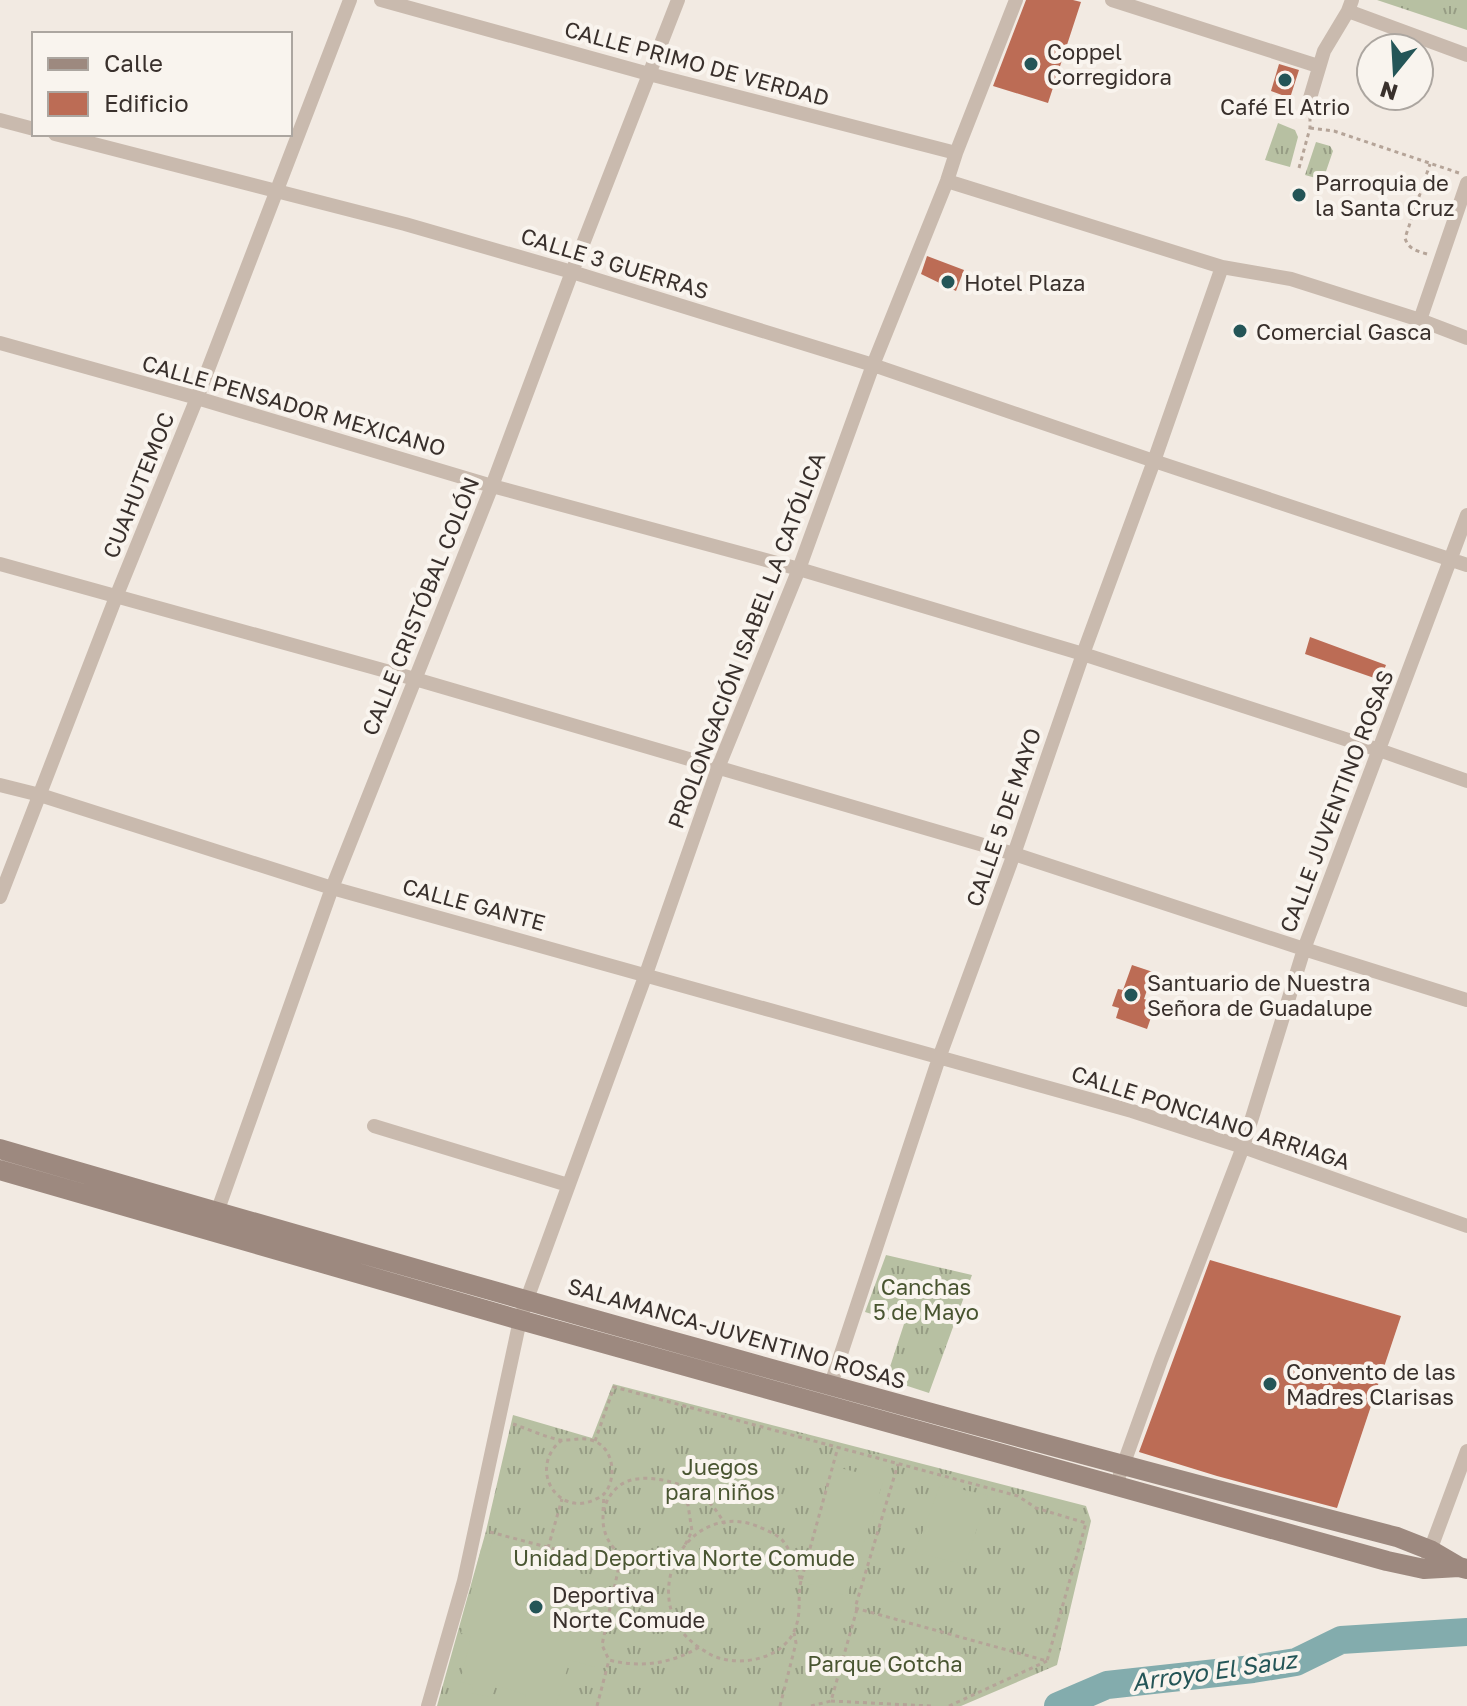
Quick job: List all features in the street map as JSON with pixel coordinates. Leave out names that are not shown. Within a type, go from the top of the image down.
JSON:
[{"type":"street","name":"CUAHUTEMOC","points":[[0,897],[350,0]]},
{"type":"street","name":"CALLE PRIMO DE VERDAD","points":[[381,0],[649,74],[956,153]]},
{"type":"street","name":"CALLE CRISTÓBAL COLÓN","points":[[214,1221],[332,888],[492,486],[678,0]]},
{"type":"street","name":"PROLONGACIÓN ISABEL LA CATÓLICA","points":[[520,1320],[718,768],[799,569],[873,365],[1016,0]]},
{"type":"street","points":[[1112,0],[1318,66]]},
{"type":"street","points":[[1310,98],[1318,66],[1350,6],[1467,55]]},
{"type":"street","points":[[0,120],[32,128]]},
{"type":"street","name":"CALLE 3 GUERRAS","points":[[63,136],[420,228],[572,272],[873,365],[1467,565]]},
{"type":"street","points":[[947,181],[1222,267],[1291,279],[1467,338]]},
{"type":"street","points":[[1420,320],[1467,183]]},
{"type":"street","name":"CALLE 5 DE MAYO","points":[[831,1384],[939,1058],[1222,267]]},
{"type":"street","name":"CALLE PENSADOR MEXICANO","points":[[0,343],[492,486],[799,569],[1083,654],[1467,781]]},
{"type":"street","name":"CALLE JUVENTINO ROSAS","points":[[1120,1476],[1243,1147],[1304,949],[1467,515]]},
{"type":"street","points":[[0,564],[415,679],[1014,854],[1467,1000]]},
{"type":"street","name":"CALLE GANTE","points":[[0,785],[332,888],[939,1058]]},
{"type":"street","name":"CALLE PONCIANO ARRIAGA","points":[[939,1058],[1132,1111],[1467,1226]]},
{"type":"street","points":[[374,1126],[568,1185]]},
{"type":"street","name":"SALAMANCA-JUVENTINO ROSAS","points":[[0,1149],[520,1320],[1120,1476],[1397,1537],[1427,1559],[1463,1568]]},
{"type":"street","name":"SALAMANCA-JUVENTINO ROSAS","points":[[0,1170],[527,1299],[831,1384],[1120,1476]]},
{"type":"street","points":[[428,1706],[464,1581],[520,1320]]},
{"type":"street","points":[[1427,1559],[1467,1451]]},
{"type":"path","points":[[1299,168],[1310,128],[1310,98]]},
{"type":"path","points":[[1310,128],[1334,131],[1467,176]]},
{"type":"path","points":[[1430,164],[1405,238],[1407,245],[1416,251],[1441,259]]},
{"type":"path","points":[[595,1441],[614,1387],[1018,1496],[1036,1508],[1086,1523],[1047,1661],[949,1706]]},
{"type":"path","points":[[513,1424],[562,1440],[579,1439],[600,1444],[610,1456],[612,1470],[604,1495],[603,1529],[607,1540],[615,1551],[644,1565],[657,1567],[673,1563]]},
{"type":"path","points":[[562,1440],[549,1455],[548,1483],[562,1499],[575,1503],[590,1502],[604,1495]]},
{"type":"path","points":[[780,1706],[796,1643],[794,1633],[800,1613],[798,1594],[838,1447]]},
{"type":"path","points":[[831,1701],[898,1464]]},
{"type":"path","points":[[603,1514],[617,1488],[636,1479],[651,1478],[701,1495],[716,1509],[725,1524]]},
{"type":"path","points":[[667,1482],[681,1493],[688,1505],[692,1531],[684,1548]]},
{"type":"path","points":[[610,1484],[625,1483]]},
{"type":"path","points":[[548,1548],[562,1499]]},
{"type":"path","points":[[794,1633],[778,1649],[762,1658],[741,1661],[715,1657],[683,1635],[669,1605],[668,1583],[673,1563],[698,1532],[714,1525],[734,1522],[752,1524],[770,1531],[783,1541],[801,1581]]},
{"type":"path","points":[[486,1531],[619,1566]]},
{"type":"path","points":[[597,1706],[609,1660],[602,1645],[619,1566],[624,1557]]},
{"type":"path","points":[[857,1609],[1047,1661]]},
{"type":"path","points":[[609,1660],[655,1663],[685,1656],[699,1647]]},
{"type":"path","points":[[811,1706],[831,1701],[931,1706]]},
{"type":"green space","points":[[1377,0],[1467,0],[1467,30]]},
{"type":"green space","points":[[1278,123],[1295,130],[1298,137],[1290,167],[1265,160]]},
{"type":"green space","points":[[1316,142],[1330,146],[1333,151],[1323,180],[1305,175]]},
{"type":"green space","name":"Canchas 5 de Mayo","points":[[886,1255],[972,1275],[929,1393],[886,1379],[904,1324],[865,1312]]},
{"type":"green space","name":"Unidad Deportiva Norte Comude","points":[[613,1384],[1086,1506],[1091,1521],[1057,1665],[961,1706],[437,1706],[486,1531],[513,1415],[592,1438]]},
{"type":"green space","points":[[832,1466],[884,1479],[847,1596],[801,1581]]},
{"type":"green space","points":[[940,1485],[988,1495],[965,1565],[915,1552]]},
{"type":"green space","name":"Deportiva Norte Comude","points":[[493,1538],[577,1560],[577,1573],[609,1582],[595,1652],[595,1667],[570,1660],[556,1705],[547,1702],[545,1706],[525,1704],[526,1695],[496,1685],[492,1697],[472,1693],[473,1685],[460,1682],[471,1637],[461,1633],[481,1549],[489,1551]]},
{"type":"building","name":"Coppel Corregidora","points":[[1026,0],[1081,2],[1048,103],[993,86]]},
{"type":"building","name":"Café El Atrio","points":[[1279,64],[1299,70],[1290,98],[1271,91]]},
{"type":"building","name":"Hotel Plaza","points":[[927,256],[964,270],[956,291],[921,274]]},
{"type":"building","points":[[1310,637],[1386,665],[1380,680],[1305,654]]},
{"type":"building","name":"Santuario de Nuestra Señora de Guadalupe","points":[[1132,965],[1153,972],[1144,999],[1156,1003],[1147,1029],[1116,1018],[1119,1008],[1112,1006],[1118,989],[1123,990]]},
{"type":"building","name":"Convento de las Madres Clarisas","points":[[1210,1260],[1401,1316],[1337,1508],[1139,1452]]},
{"type":"waterway","name":"Arroyo El Sauz","points":[[1058,1706],[1107,1685],[1296,1662],[1341,1640],[1467,1632]]},
{"type":"place","name":"Coppel Corregidora","points":[[1031,64]]},
{"type":"place","name":"Café El Atrio","points":[[1285,80]]},
{"type":"place","name":"Parroquia de la Santa Cruz","points":[[1299,195]]},
{"type":"place","name":"Hotel Plaza","points":[[948,282]]},
{"type":"place","name":"Comercial Gasca","points":[[1240,331]]},
{"type":"place","name":"Santuario de Nuestra Señora de Guadalupe","points":[[1131,995]]},
{"type":"place","name":"Convento de las Madres Clarisas","points":[[1270,1384]]},
{"type":"place","name":"Deportiva Norte Comude","points":[[536,1607]]},
{"type":"park label","name":"Juegos para niños","points":[[720,1478]]},
{"type":"park label","name":"Parque Gotcha","points":[[885,1663]]}]
